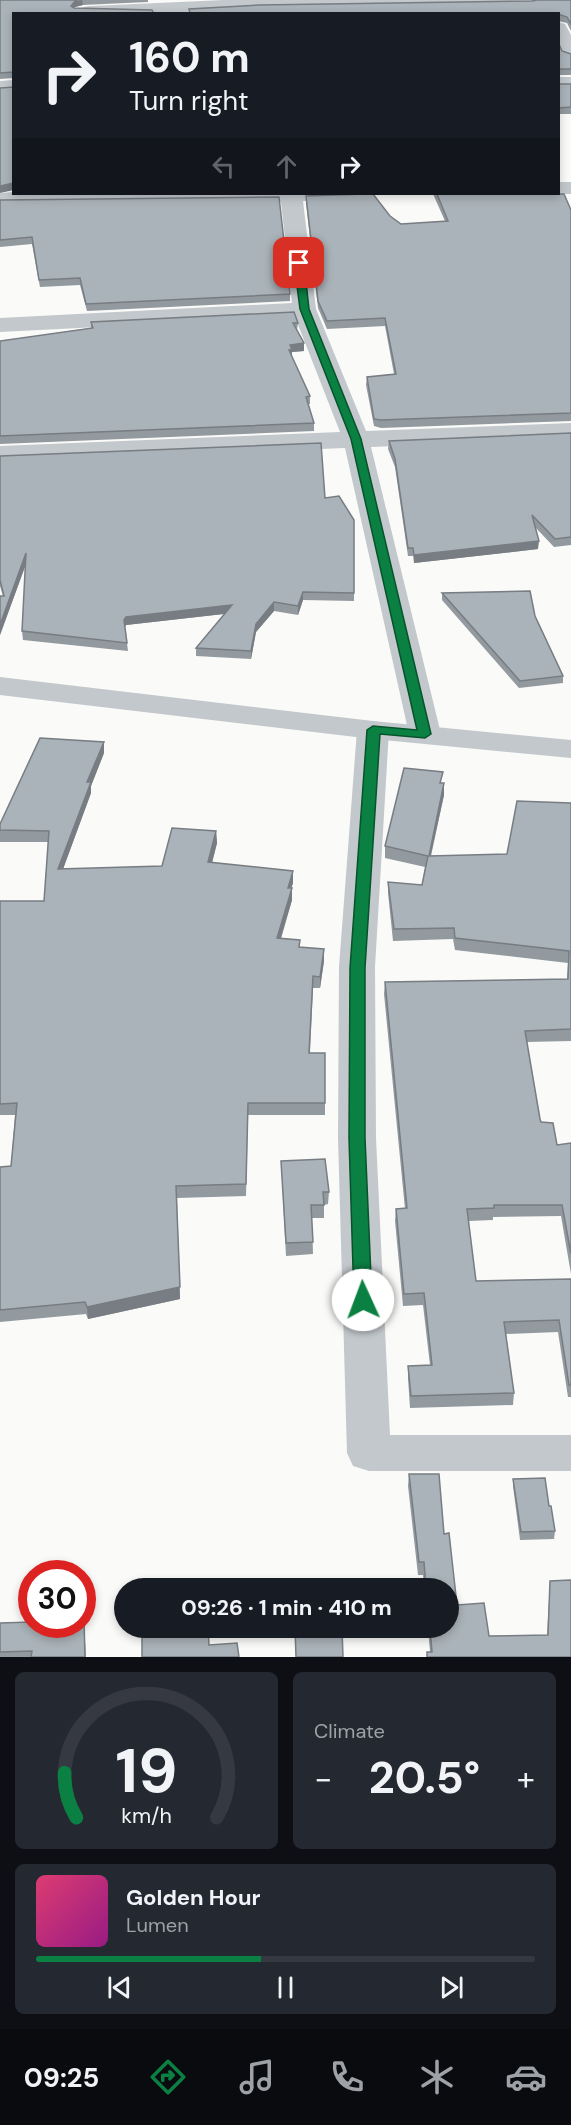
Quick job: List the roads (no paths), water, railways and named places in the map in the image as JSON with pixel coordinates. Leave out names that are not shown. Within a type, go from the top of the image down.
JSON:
[{"type":"street","points":[[83,8],[259,4],[315,9],[540,2]]},
{"type":"street","points":[[560,32],[571,51]]},
{"type":"street","points":[[0,199],[291,195],[304,309],[356,439],[425,734]]},
{"type":"street","points":[[0,325],[304,309]]},
{"type":"street","points":[[0,454],[571,431]]},
{"type":"street","points":[[0,686],[373,730],[571,749]]},
{"type":"street","points":[[373,730],[357,990],[357,1138],[369,1453],[571,1453]]}]
